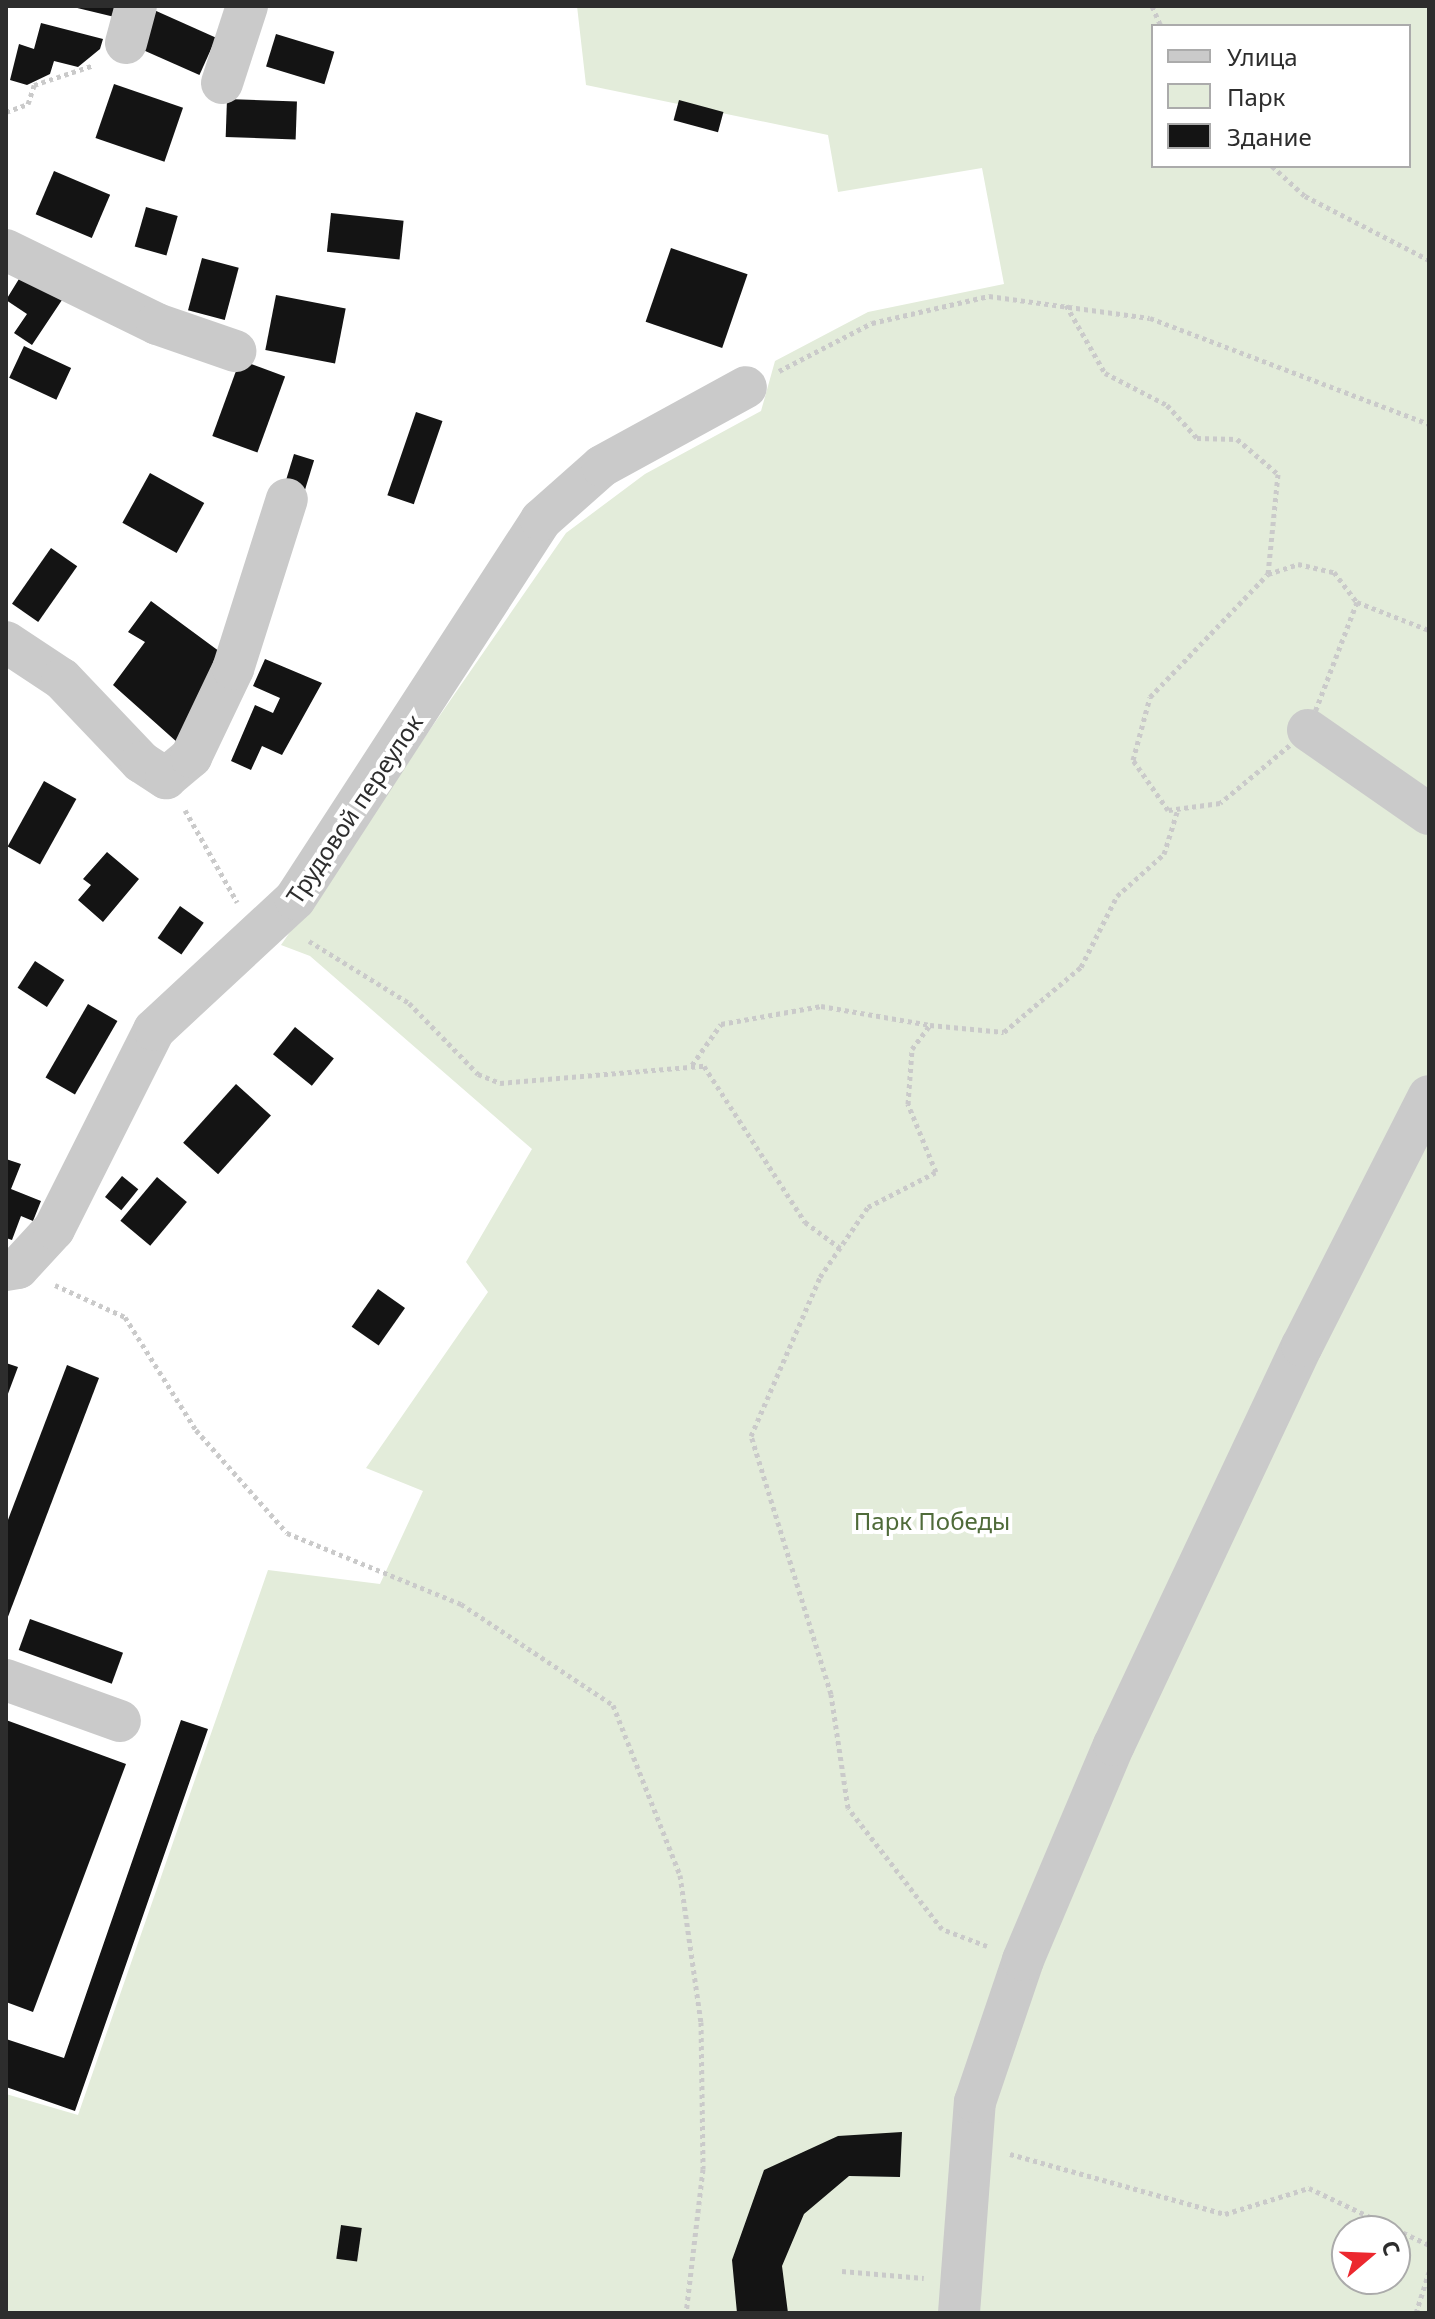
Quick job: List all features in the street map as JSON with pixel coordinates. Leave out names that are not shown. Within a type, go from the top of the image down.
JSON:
[{"type":"street","points":[[222,83],[247,6]]},
{"type":"street","points":[[6,250],[157,324],[235,351]]},
{"type":"street","name":"Трудовой переулок","points":[[12,1269],[54,1229],[154,1030],[271,926],[395,753],[541,520],[602,466],[746,387]]},
{"type":"street","points":[[6,642],[62,679],[141,762],[166,778],[191,757],[233,669],[287,499]]},
{"type":"street","points":[[1308,730],[1429,814]]},
{"type":"street","points":[[958,2297],[975,2102],[1023,1960],[1288,1374],[1429,1096]]},
{"type":"street","points":[[6,1680],[120,1721]]},
{"type":"path","points":[[6,112],[28,104],[34,85],[88,69],[131,24]]},
{"type":"path","points":[[1274,168],[1305,196],[1429,260]]},
{"type":"path","points":[[746,387],[872,323],[934,306],[989,296],[1150,318],[1244,349],[1429,424]]},
{"type":"path","points":[[1065,304],[1105,373],[1167,405],[1197,438],[1237,439],[1278,474],[1268,574]]},
{"type":"path","points":[[1357,602],[1308,730],[1220,803],[1168,810],[1133,760],[1150,697],[1268,574],[1298,564],[1334,572],[1357,602],[1429,630]]},
{"type":"path","points":[[166,778],[237,902],[271,926],[334,950],[409,1003],[478,1074],[500,1083],[704,1066],[805,1222],[840,1248]]},
{"type":"path","points":[[691,1065],[721,1024],[821,1006],[930,1025],[1004,1032],[1081,967],[1117,896],[1164,854],[1178,809]]},
{"type":"path","points":[[930,1025],[912,1049],[908,1104],[936,1172],[868,1207],[840,1248],[784,1351],[751,1436],[831,1694],[848,1808],[942,1929],[1023,1960]]},
{"type":"path","points":[[12,1269],[125,1317],[196,1430],[287,1533],[461,1604],[613,1705],[680,1875],[701,2022],[703,2169],[686,2313]]},
{"type":"path","points":[[967,2176],[1008,2153],[1225,2214],[1309,2188],[1429,2245]]},
{"type":"path","points":[[842,2271],[958,2297]]},
{"type":"path","points":[[1416,2313],[1429,2272]]},
{"type":"green space","name":"Парк Победы","points":[[577,6],[1429,6],[1429,2313],[6,2313],[6,2094],[78,2115],[268,1570],[380,1584],[423,1491],[366,1468],[488,1292],[466,1262],[532,1149],[310,956],[281,945],[566,533],[645,474],[761,411],[775,361],[868,312],[1004,284],[982,168],[838,192],[828,135],[586,85]]},
{"type":"building","points":[[69,6],[131,6],[127,20]]},
{"type":"building","points":[[154,10],[216,38],[199,75],[137,47]]},
{"type":"building","points":[[41,23],[103,39],[100,49],[78,67],[54,61],[50,74],[27,85],[10,80],[19,44],[34,49]]},
{"type":"building","points":[[276,34],[334,52],[324,84],[266,67]]},
{"type":"building","points":[[114,84],[183,108],[164,162],[95,138]]},
{"type":"building","points":[[227,99],[297,101],[296,139],[226,137]]},
{"type":"building","points":[[679,100],[723,112],[718,132],[674,120]]},
{"type":"building","points":[[54,171],[110,195],[92,238],[36,214]]},
{"type":"building","points":[[146,207],[178,216],[166,256],[135,246]]},
{"type":"building","points":[[331,213],[404,221],[400,259],[327,252]]},
{"type":"building","points":[[671,248],[748,274],[722,348],[646,322]]},
{"type":"building","points":[[202,258],[239,268],[225,320],[188,310]]},
{"type":"building","points":[[22,274],[62,300],[32,345],[14,333],[27,314],[6,300]]},
{"type":"building","points":[[276,295],[346,309],[335,364],[265,350]]},
{"type":"building","points":[[24,346],[71,368],[56,400],[9,378]]},
{"type":"building","points":[[240,360],[285,376],[257,453],[212,436]]},
{"type":"building","points":[[416,412],[442,421],[414,504],[387,495]]},
{"type":"building","points":[[294,454],[314,460],[304,494],[284,487]]},
{"type":"building","points":[[150,473],[204,503],[177,553],[122,523]]},
{"type":"building","points":[[51,548],[77,566],[38,622],[12,604]]},
{"type":"building","points":[[151,601],[231,660],[187,751],[113,685],[145,642],[128,632]]},
{"type":"building","points":[[265,659],[322,683],[282,755],[262,746],[251,770],[231,761],[255,705],[273,713],[280,698],[253,686]]},
{"type":"building","points":[[44,781],[76,799],[40,865],[8,847]]},
{"type":"building","points":[[107,852],[139,879],[103,922],[78,900],[91,885],[83,879]]},
{"type":"building","points":[[180,906],[204,923],[181,955],[158,938]]},
{"type":"building","points":[[35,961],[64,980],[47,1007],[18,988]]},
{"type":"building","points":[[88,1004],[117,1021],[75,1095],[46,1078]]},
{"type":"building","points":[[295,1027],[334,1058],[312,1086],[273,1054]]},
{"type":"building","points":[[236,1084],[271,1115],[218,1174],[183,1143]]},
{"type":"building","points":[[6,1159],[21,1164],[11,1189],[41,1201],[33,1221],[21,1216],[12,1240],[6,1238]]},
{"type":"building","points":[[122,1176],[138,1189],[121,1210],[105,1197]]},
{"type":"building","points":[[157,1177],[187,1202],[150,1246],[120,1221]]},
{"type":"building","points":[[378,1289],[405,1308],[379,1346],[352,1327]]},
{"type":"building","points":[[6,1363],[18,1367],[6,1399]]},
{"type":"building","points":[[67,1365],[99,1378],[6,1622],[6,1525]]},
{"type":"building","points":[[30,1619],[123,1653],[112,1684],[19,1650]]},
{"type":"building","points":[[6,1720],[126,1764],[33,2012],[6,2002]]},
{"type":"building","points":[[181,1720],[208,1729],[75,2111],[6,2087],[6,2039],[64,2058]]},
{"type":"building","points":[[902,2132],[900,2177],[849,2176],[804,2214],[782,2266],[788,2313],[737,2313],[732,2260],[764,2170],[838,2136]]},
{"type":"building","points":[[341,2225],[362,2228],[357,2262],[336,2259]]}]
